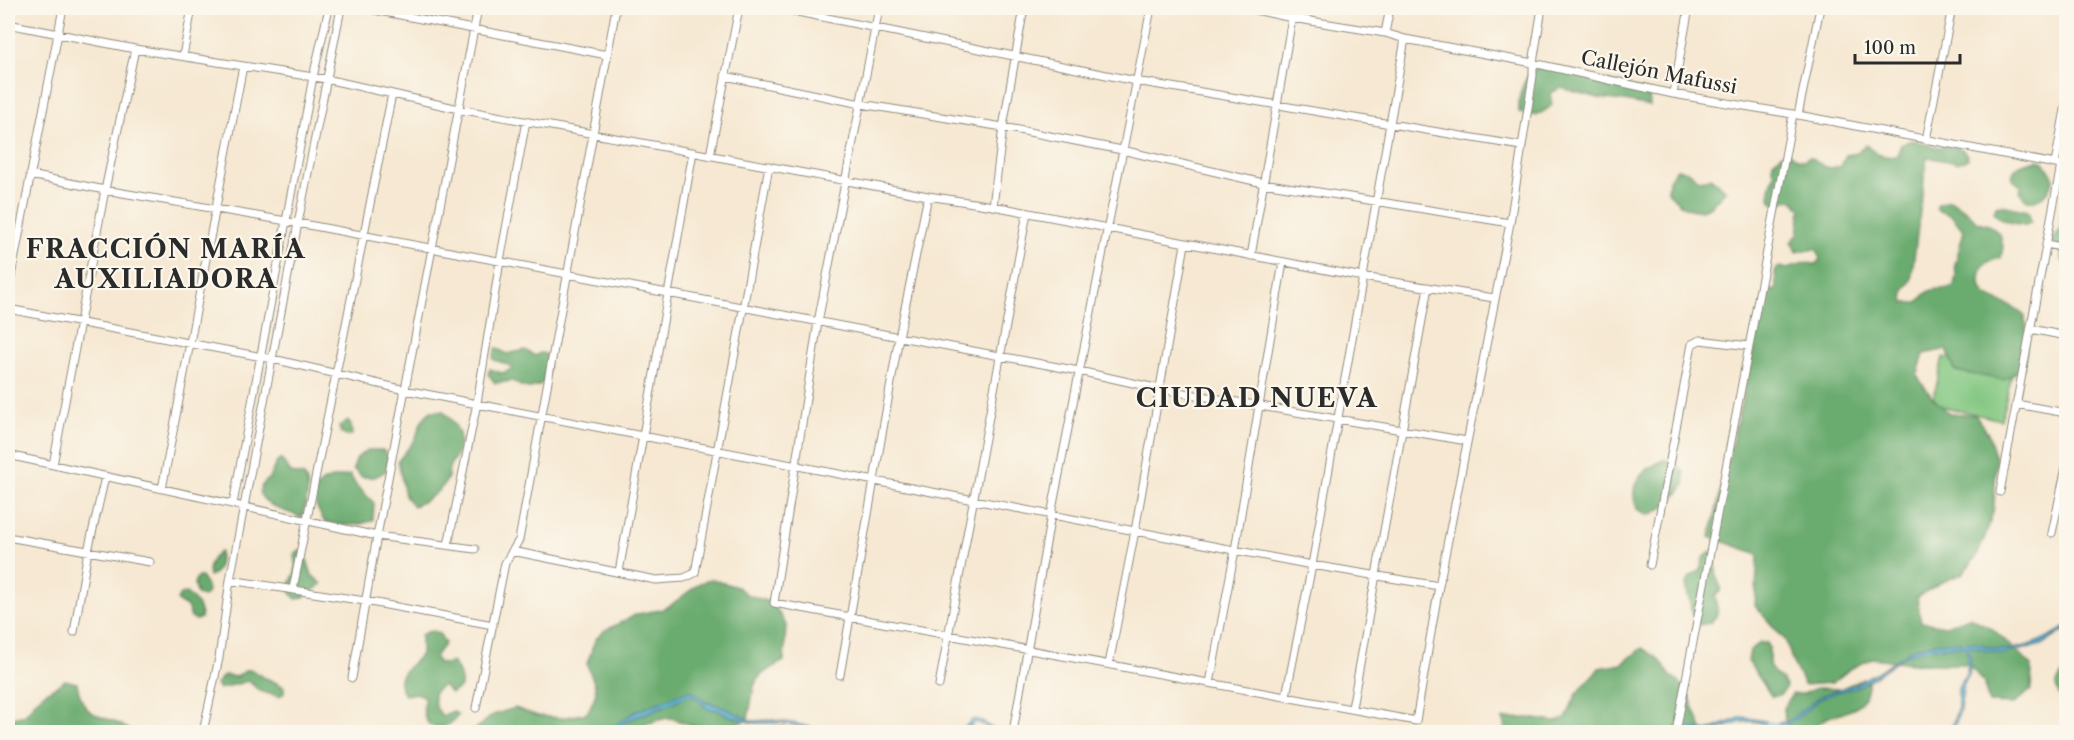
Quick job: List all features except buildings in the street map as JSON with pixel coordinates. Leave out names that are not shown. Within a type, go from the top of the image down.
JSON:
[{"type":"street","points":[[8,292],[63,8]]},
{"type":"street","points":[[183,56],[192,8]]},
{"type":"street","points":[[232,504],[313,77],[329,8]]},
{"type":"street","points":[[203,732],[219,658],[230,580],[298,223],[341,8]]},
{"type":"street","points":[[364,8],[608,55]]},
{"type":"street","points":[[352,678],[478,8]]},
{"type":"street","points":[[476,708],[505,563],[519,540],[616,8]]},
{"type":"street","points":[[710,156],[739,8]]},
{"type":"street","points":[[778,8],[1136,81],[1521,146]]},
{"type":"street","points":[[879,8],[818,322],[774,603],[1416,721],[1439,586],[1510,223],[1542,8]]},
{"type":"street","points":[[993,206],[1003,127],[1024,8]]},
{"type":"street","points":[[1014,729],[1051,515],[1151,8]]},
{"type":"street","name":"Callejón Mafussi","points":[[1246,8],[1385,33],[1673,94],[2061,165]]},
{"type":"street","points":[[1385,33],[1390,8]]},
{"type":"street","points":[[1673,94],[1689,8]]},
{"type":"street","points":[[1676,732],[1749,346],[1820,8]]},
{"type":"street","points":[[1926,140],[1952,8]]},
{"type":"street","points":[[1251,256],[1292,18]]},
{"type":"street","points":[[8,24],[135,49],[326,79],[459,109],[993,206],[1363,277],[1494,298]]},
{"type":"street","points":[[1286,696],[1312,565],[1405,39]]},
{"type":"street","points":[[53,465],[105,190],[135,49]]},
{"type":"street","points":[[162,489],[243,66]]},
{"type":"street","points":[[725,76],[861,104],[1003,127],[1122,150],[1263,183],[1510,223]]},
{"type":"street","points":[[293,589],[392,94]]},
{"type":"street","points":[[2000,492],[2061,165],[2067,104]]},
{"type":"street","points":[[448,545],[477,404],[526,121]]},
{"type":"street","points":[[619,572],[693,152]]},
{"type":"street","points":[[512,551],[656,580],[684,578],[695,573],[769,166]]},
{"type":"street","points":[[30,175],[500,261],[1079,371],[1160,389],[1467,441]]},
{"type":"street","points":[[840,675],[899,338],[928,196]]},
{"type":"street","points":[[939,686],[1027,213]]},
{"type":"street","points":[[1109,664],[1136,531],[1185,244]]},
{"type":"street","points":[[2046,244],[2067,248]]},
{"type":"street","points":[[1210,682],[1235,550],[1283,262]]},
{"type":"street","points":[[1352,708],[1428,287]]},
{"type":"street","points":[[8,309],[273,359],[405,390],[477,404],[1312,565],[1439,586]]},
{"type":"street","points":[[2031,329],[2067,336]]},
{"type":"street","points":[[1650,565],[1692,344],[1700,340],[1749,346]]},
{"type":"street","points":[[2016,404],[2067,413]]},
{"type":"street","points":[[8,456],[377,536],[476,549]]},
{"type":"street","points":[[2052,534],[2067,467]]},
{"type":"street","points":[[74,632],[88,551],[105,477]]},
{"type":"street","points":[[13,538],[150,562]]},
{"type":"street","points":[[230,580],[365,601],[493,625]]},
{"type":"green space","points":[[1535,68],[1559,68],[1649,92],[1650,106],[1598,98],[1561,88],[1550,93],[1552,105],[1544,111],[1533,115],[1524,114],[1519,112],[1520,94],[1524,83]]},
{"type":"green space","points":[[1913,140],[1936,147],[1958,148],[1966,153],[1968,159],[1957,163],[1927,157],[1911,281],[1905,291],[1905,303],[1917,303],[1932,290],[1954,286],[1955,264],[1964,231],[1952,216],[1936,209],[1938,204],[1950,200],[1967,211],[1977,222],[1989,225],[2000,234],[2003,246],[2001,258],[1984,266],[1980,284],[1988,297],[2012,306],[2019,311],[2026,322],[2027,342],[2024,368],[2003,380],[1955,371],[1947,349],[1924,354],[1917,376],[1931,396],[1949,413],[1975,415],[1989,435],[1996,460],[1994,508],[1977,556],[1962,574],[1940,583],[1917,597],[1921,622],[1946,626],[1969,617],[1993,629],[2032,666],[2031,690],[2013,704],[1989,703],[1983,681],[1968,664],[1920,664],[1872,658],[1850,669],[1832,683],[1804,685],[1793,663],[1786,641],[1755,606],[1758,554],[1710,537],[1768,288],[1773,292],[1776,288],[1775,269],[1781,267],[1787,269],[1804,263],[1816,264],[1820,259],[1815,249],[1797,252],[1791,242],[1798,234],[1801,209],[1793,200],[1787,200],[1777,206],[1771,200],[1770,191],[1775,173],[1772,168],[1773,161],[1788,152],[1798,159],[1804,160],[1809,157],[1826,167],[1835,168],[1841,166],[1846,155],[1858,153],[1866,145],[1880,155],[1897,156],[1901,144]]},
{"type":"green space","points":[[2038,160],[2044,162],[2054,178],[2044,195],[2035,201],[2030,201],[2020,192],[2021,186],[2012,179],[2017,167]]},
{"type":"green space","points":[[1677,169],[1689,172],[1698,180],[1710,178],[1726,190],[1709,207],[1697,210],[1686,207],[1668,191],[1669,179]]},
{"type":"green space","points":[[2002,205],[2028,211],[2031,222],[2022,225],[2000,218],[1994,212],[1996,206]]},
{"type":"green space","points":[[2066,208],[2066,265],[2061,259],[2061,253],[2057,249],[2050,249],[2050,246],[2061,229],[2062,215]]},
{"type":"green space","points":[[496,348],[507,354],[525,350],[535,356],[540,353],[546,354],[549,367],[545,382],[528,388],[513,381],[495,383],[488,374],[490,369],[502,373],[513,369],[493,359]]},
{"type":"green space","points":[[1943,357],[2012,374],[2001,420],[1932,404]]},
{"type":"green space","points":[[431,411],[443,411],[456,426],[460,437],[459,449],[443,486],[423,502],[413,506],[405,496],[398,461],[414,441],[422,421]]},
{"type":"green space","points":[[348,420],[352,435],[346,436],[341,433],[339,427]]},
{"type":"green space","points":[[367,450],[383,450],[389,459],[386,471],[375,477],[362,477],[353,469],[357,458]]},
{"type":"green space","points":[[281,459],[291,473],[304,476],[306,481],[307,497],[302,518],[273,506],[260,494],[262,486]]},
{"type":"green space","points":[[1665,460],[1676,464],[1684,472],[1685,485],[1664,507],[1648,515],[1637,509],[1634,500],[1635,485],[1643,473]]},
{"type":"green space","points":[[350,475],[356,485],[374,503],[373,520],[348,525],[324,521],[316,505],[317,488],[328,479]]},
{"type":"green space","points":[[298,551],[304,551],[312,575],[322,584],[302,598],[296,599],[289,588],[296,570],[294,556]]},
{"type":"green space","points":[[1711,551],[1721,588],[1720,592],[1715,595],[1718,614],[1710,623],[1698,625],[1690,605],[1686,583],[1690,577],[1700,571],[1703,559]]},
{"type":"green space","points":[[220,552],[217,570],[209,576],[210,562]]},
{"type":"green space","points":[[198,577],[201,577],[207,586],[208,592],[204,597],[198,595],[195,588],[194,583]]},
{"type":"green space","points":[[711,579],[737,587],[748,595],[773,603],[786,625],[784,661],[759,678],[754,689],[748,718],[741,723],[727,728],[712,729],[670,718],[646,724],[643,732],[472,732],[493,715],[515,708],[538,716],[562,718],[587,713],[596,692],[587,664],[595,640],[604,631],[637,614],[660,610],[671,605],[700,583]]},
{"type":"green space","points":[[186,593],[196,604],[201,618],[196,620],[191,618],[187,606],[177,600],[180,595]]},
{"type":"green space","points":[[433,631],[439,633],[445,643],[435,658],[439,663],[452,662],[461,679],[461,687],[451,693],[443,685],[434,692],[435,706],[442,716],[453,711],[458,715],[446,726],[441,727],[431,726],[427,722],[424,715],[423,696],[417,693],[405,695],[400,681],[404,672],[421,654],[421,635]]},
{"type":"green space","points":[[1760,643],[1767,643],[1770,667],[1786,686],[1777,696],[1772,697],[1748,661],[1750,650]]},
{"type":"green space","points":[[1642,648],[1655,656],[1669,675],[1679,681],[1691,700],[1703,732],[1505,731],[1503,719],[1529,718],[1555,722],[1566,718],[1576,695],[1599,668],[1622,664]]},
{"type":"green space","points":[[246,670],[252,670],[284,687],[284,693],[279,697],[265,693],[248,681],[219,689],[216,684],[224,675],[237,677]]},
{"type":"green space","points":[[2066,671],[2066,697],[2061,697],[2057,690],[2057,683]]},
{"type":"green space","points":[[1862,679],[1868,682],[1867,692],[1853,708],[1829,717],[1804,731],[1798,732],[1787,728],[1783,710],[1792,694],[1804,694],[1816,688],[1840,689]]},
{"type":"green space","points":[[65,680],[77,683],[80,697],[90,712],[122,725],[132,732],[8,732],[8,718],[26,713],[36,700]]},
{"type":"green space","points":[[783,727],[796,732],[752,732],[752,729]]},
{"type":"water","points":[[2066,627],[2066,630],[2042,645],[2002,654],[1968,646],[1971,659],[1969,675],[1964,682],[1960,709],[1953,732],[1950,732],[1958,707],[1958,689],[1967,672],[1968,658],[1965,646],[1924,649],[1907,655],[1859,686],[1820,699],[1796,719],[1778,726],[1779,723],[1788,721],[1822,695],[1855,684],[1914,648],[1936,643],[1959,642],[1997,649],[2015,649],[2042,640]]},
{"type":"water","points":[[693,691],[705,702],[720,706],[752,721],[772,720],[793,723],[821,732],[810,732],[807,728],[781,723],[752,723],[718,710],[708,709],[690,695],[625,722],[614,731],[593,732],[610,729],[635,712]]},
{"type":"water","points":[[1742,717],[1766,721],[1765,724],[1744,722],[1710,732],[1687,730],[1688,727],[1708,731]]},
{"type":"water","points":[[976,719],[997,730],[1009,732],[992,732],[982,724],[975,722],[965,732],[960,732]]},
{"type":"waterway","points":[[1763,722],[1778,724]]},
{"type":"district","name":"FRACCIÓN MARÍA AUXILIADORA","points":[[166,264]]},
{"type":"district","name":"CIUDAD NUEVA","points":[[1257,398]]}]
